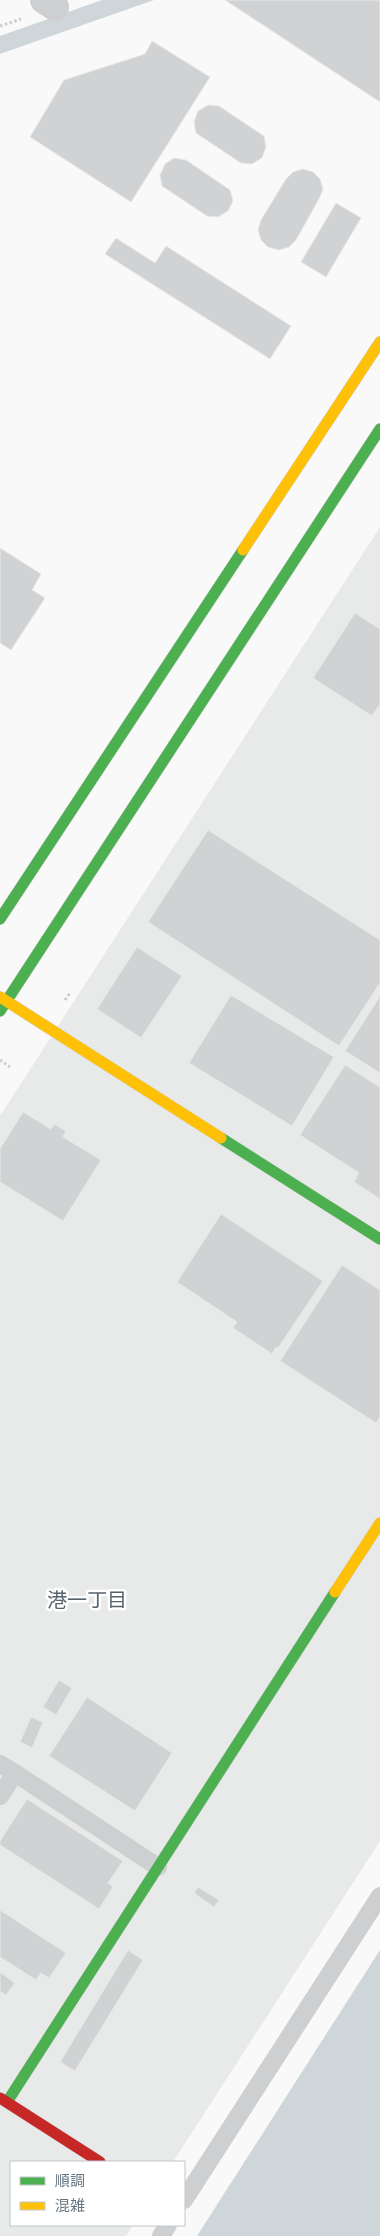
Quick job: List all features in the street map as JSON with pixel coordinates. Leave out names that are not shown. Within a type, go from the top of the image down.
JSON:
[{"type":"street","points":[[0,919],[380,342]]},
{"type":"street","points":[[0,1011],[3,999],[380,429]]},
{"type":"street","points":[[3,999],[380,1239]]},
{"type":"street","points":[[98,2161],[3,2100],[158,1867],[380,1523]]},
{"type":"lane","points":[[0,1796],[7,1769],[158,1867]]},
{"type":"lane","points":[[185,2198],[380,1896]]},
{"type":"path","points":[[0,1060],[10,1067]]},
{"type":"shaded area","points":[[102,0],[154,0],[0,54],[0,36]]},
{"type":"shaded area","points":[[380,527],[380,1841],[174,2161],[10,2161],[10,2226],[132,2226],[126,2236],[0,2236],[0,1116]]},
{"type":"shaded area","points":[[380,1950],[380,2236],[197,2236]]},
{"type":"building","points":[[225,0],[380,0],[380,102]]},
{"type":"building","points":[[152,41],[210,77],[131,202],[30,137],[64,80],[145,54]]},
{"type":"building","points":[[208,105],[219,106],[264,136],[266,147],[262,158],[252,164],[241,163],[196,133],[194,122],[198,111]]},
{"type":"building","points":[[174,158],[186,160],[230,190],[233,201],[228,211],[218,217],[207,216],[162,186],[160,175],[165,164]]},
{"type":"building","points":[[303,169],[313,172],[320,179],[323,189],[320,197],[296,240],[289,247],[279,250],[268,247],[261,240],[258,230],[261,220],[286,179],[293,172]]},
{"type":"building","points":[[336,203],[361,218],[326,277],[301,262]]},
{"type":"building","points":[[116,238],[155,263],[166,246],[291,326],[270,359],[105,254]]},
{"type":"building","points":[[0,548],[41,574],[32,590],[45,598],[11,650],[0,643]]},
{"type":"building","points":[[355,613],[380,629],[380,704],[372,716],[313,678]]},
{"type":"building","points":[[208,830],[380,940],[380,983],[339,1046],[148,922]]},
{"type":"building","points":[[137,947],[182,976],[141,1038],[97,1009]]},
{"type":"building","points":[[231,995],[334,1057],[292,1126],[189,1063]]},
{"type":"building","points":[[380,996],[380,1073],[345,1051]]},
{"type":"building","points":[[345,1065],[380,1087],[380,1199],[354,1182],[359,1173],[300,1135]]},
{"type":"building","points":[[23,1112],[51,1129],[54,1124],[66,1131],[63,1137],[101,1160],[63,1221],[0,1182],[0,1149]]},
{"type":"building","points":[[221,1214],[323,1281],[272,1354],[233,1328],[237,1322],[177,1282]]},
{"type":"building","points":[[342,1265],[380,1290],[380,1417],[376,1423],[280,1361]]},
{"type":"building","points":[[59,1680],[72,1688],[56,1715],[43,1707]]},
{"type":"building","points":[[87,1697],[172,1753],[135,1811],[49,1756]]},
{"type":"building","points":[[31,1717],[43,1722],[32,1748],[20,1742]]},
{"type":"building","points":[[27,1799],[123,1861],[108,1883],[113,1887],[99,1909],[0,1845],[0,1841]]},
{"type":"building","points":[[198,1887],[219,1900],[214,1907],[194,1893]]},
{"type":"building","points":[[0,1910],[66,1953],[49,1978],[41,1973],[36,1980],[0,1957]]},
{"type":"building","points":[[128,1950],[143,1960],[75,2071],[60,2062]]},
{"type":"building","points":[[0,1972],[15,1983],[6,1995],[0,1991]]},
{"type":"traffic: fast","points":[[0,1011],[380,429]]},
{"type":"traffic: fast","points":[[0,919],[243,550]]},
{"type":"traffic: fast","points":[[221,1138],[380,1239]]},
{"type":"traffic: fast","points":[[7,2102],[335,1592]]},
{"type":"traffic: slow","points":[[243,550],[380,342]]},
{"type":"traffic: slow","points":[[0,997],[221,1138]]},
{"type":"traffic: slow","points":[[335,1592],[380,1523]]},
{"type":"traffic: jam","points":[[0,2098],[98,2161]]},
{"type":"district","name":"港一丁目","points":[[87,1600]]}]
